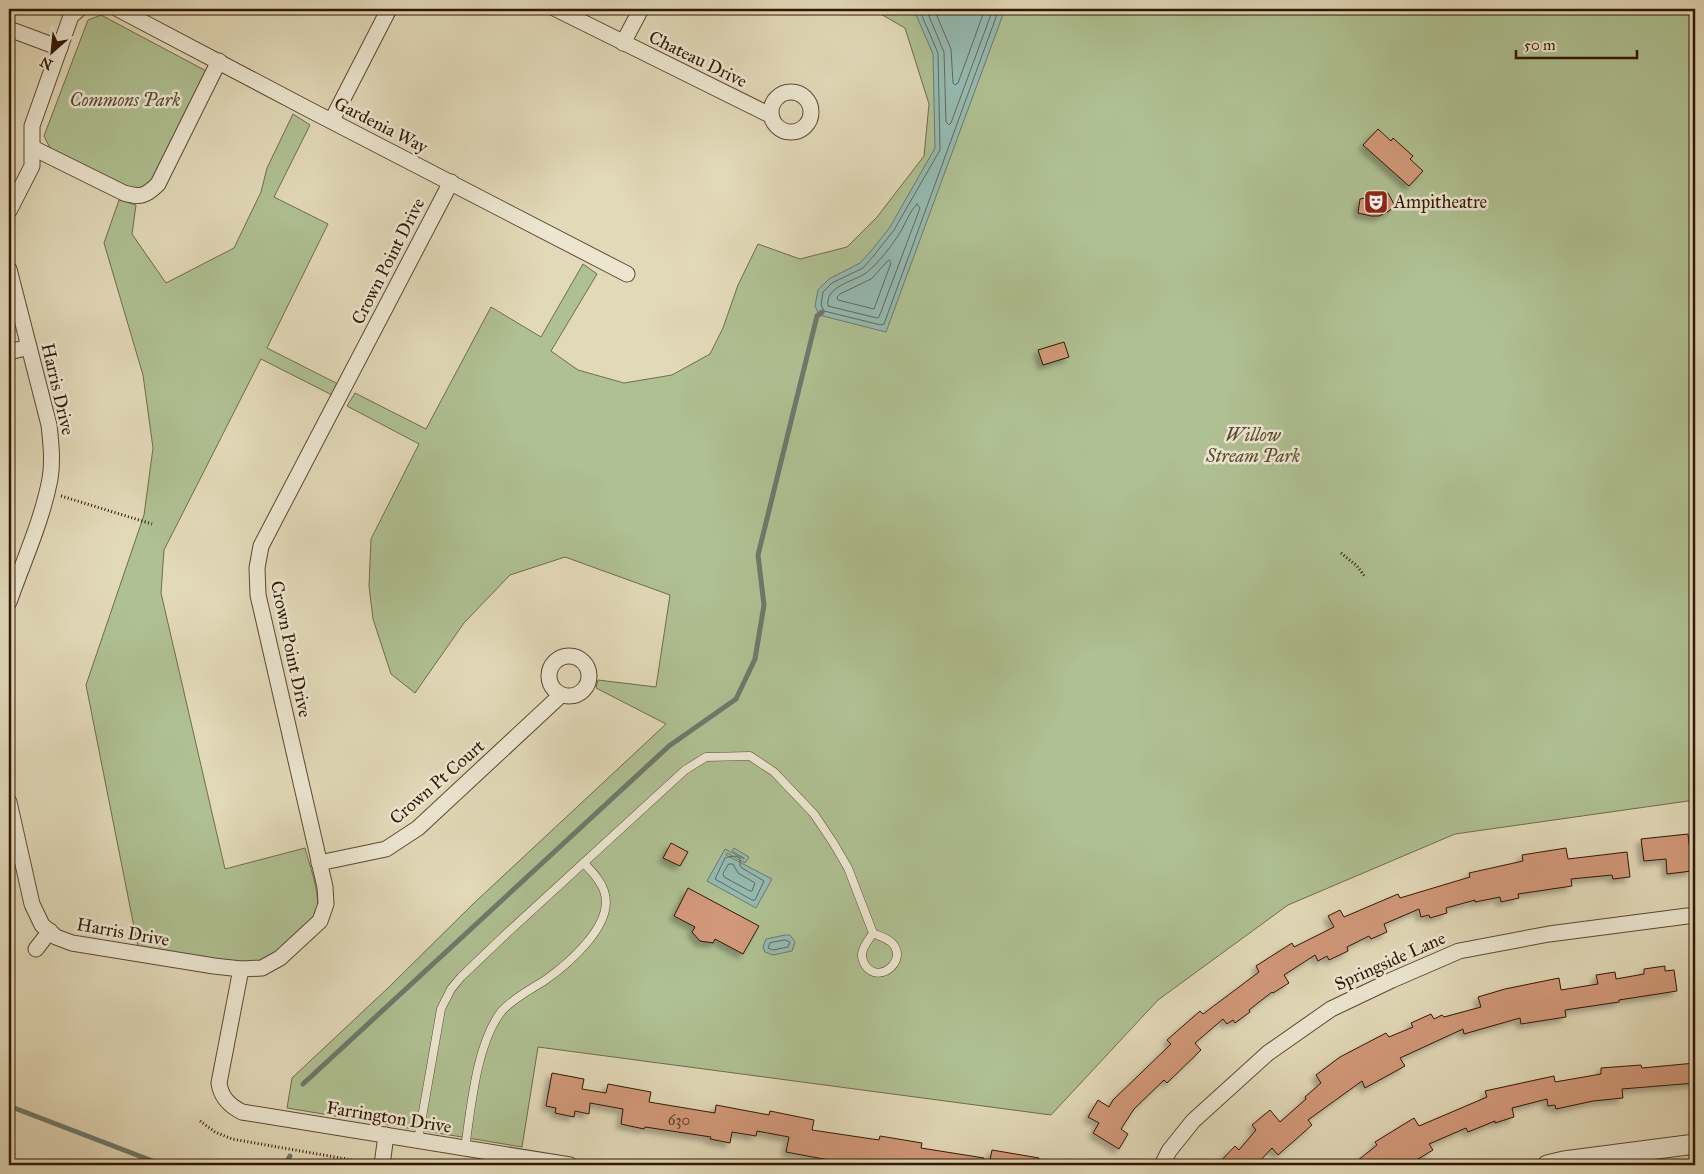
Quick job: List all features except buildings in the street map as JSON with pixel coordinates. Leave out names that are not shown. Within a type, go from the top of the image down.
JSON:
[{"type":"street","points":[[9,211],[32,166],[32,126],[71,16],[79,9]]},
{"type":"street","name":"Gardenia Way","points":[[118,9],[627,274]]},
{"type":"street","points":[[332,120],[389,9]]},
{"type":"street","name":"Chateau Drive","points":[[556,9],[770,115]]},
{"type":"street","points":[[623,43],[642,9]]},
{"type":"street","points":[[9,29],[60,48]]},
{"type":"street","points":[[33,148],[124,193],[133,196],[148,195],[158,184],[219,61]]},
{"type":"street","name":"Crown Point Drive","points":[[241,969],[262,968],[280,958],[320,921],[326,904],[325,887],[258,595],[257,568],[261,546],[450,182]]},
{"type":"street","name":"Harris Drive","points":[[9,269],[50,425],[52,449],[50,478],[41,514],[9,602]]},
{"type":"street","points":[[9,352],[29,347]]},
{"type":"street","name":"Crown Pt Court","points":[[319,863],[386,848],[418,828],[561,694]]},
{"type":"street","name":"Harris Drive","points":[[9,802],[32,904],[42,925],[56,937],[72,943],[241,969]]},
{"type":"street","name":"Springside Lane","points":[[1162,1165],[1169,1151],[1193,1121],[1268,1053],[1331,1009],[1392,980],[1459,951],[1549,934],[1695,915]]},
{"type":"street","points":[[36,949],[50,932]]},
{"type":"street","name":"Farrington Drive","points":[[241,969],[219,1083],[224,1098],[232,1107],[242,1112],[570,1165]]},
{"type":"street","points":[[378,1164],[386,1135]]},
{"type":"street","points":[[1547,1165],[1564,1161],[1695,1144]]},
{"type":"lane","points":[[418,1140],[441,1009],[451,989],[465,973],[685,770],[706,758],[750,756],[774,772],[818,820],[848,868],[873,933],[886,939],[895,948],[896,959],[894,965],[884,972],[872,971],[867,968],[862,959],[862,951],[873,933]]},
{"type":"lane","points":[[465,1148],[480,1060],[490,1032],[501,1012],[567,963],[588,942],[600,924],[606,906],[605,891],[584,863]]},
{"type":"path","points":[[46,492],[152,524]]},
{"type":"path","points":[[1341,553],[1357,566],[1366,577]]},
{"type":"path","points":[[200,1121],[215,1132],[232,1139],[378,1164]]},
{"type":"green space","name":"Willow Stream Park","points":[[872,9],[1689,9],[1695,14],[1695,800],[1455,834],[1288,905],[1158,1000],[1051,1115],[538,1047],[522,1147],[287,1108],[292,1078],[389,987],[473,904],[666,724],[596,688],[598,680],[656,687],[670,595],[565,557],[510,575],[464,623],[415,693],[391,674],[373,619],[369,586],[371,539],[419,444],[347,406],[355,393],[426,429],[491,307],[541,337],[583,264],[597,274],[551,351],[578,370],[624,383],[672,375],[710,354],[723,328],[738,285],[758,244],[800,259],[847,247],[877,217],[924,156],[929,104],[905,28]]},
{"type":"green space","name":"Commons Park","points":[[101,15],[210,73],[150,192],[131,189],[50,148],[44,136],[88,20]]},
{"type":"green space","points":[[293,114],[310,125],[274,197],[328,224],[267,348],[338,384],[332,395],[261,359],[164,550],[161,593],[225,869],[305,848],[318,900],[316,915],[275,954],[258,961],[225,962],[138,947],[86,685],[144,515],[153,448],[143,375],[104,243],[119,200],[136,205],[132,234],[166,283],[234,248],[261,192],[267,168]]},
{"type":"water","points":[[1005,9],[886,332],[819,315],[815,306],[818,290],[829,279],[860,263],[890,227],[935,148],[933,54],[914,10]]},
{"type":"water","points":[[734,848],[749,857],[745,863],[727,853],[726,855],[772,879],[756,908],[707,881],[725,849],[744,859],[732,851]]},
{"type":"water","points":[[790,935],[795,942],[792,951],[773,955],[765,952],[763,947],[766,939]]},
{"type":"waterway","points":[[303,1084],[669,746],[736,699],[755,659],[764,605],[758,555],[817,316],[822,312]]},
{"type":"waterway","points":[[9,1106],[163,1165]]},
{"type":"waterway","points":[[285,1165],[290,1156]]},
{"type":"place","name":"Ampitheatre","points":[[1376,202]]}]
